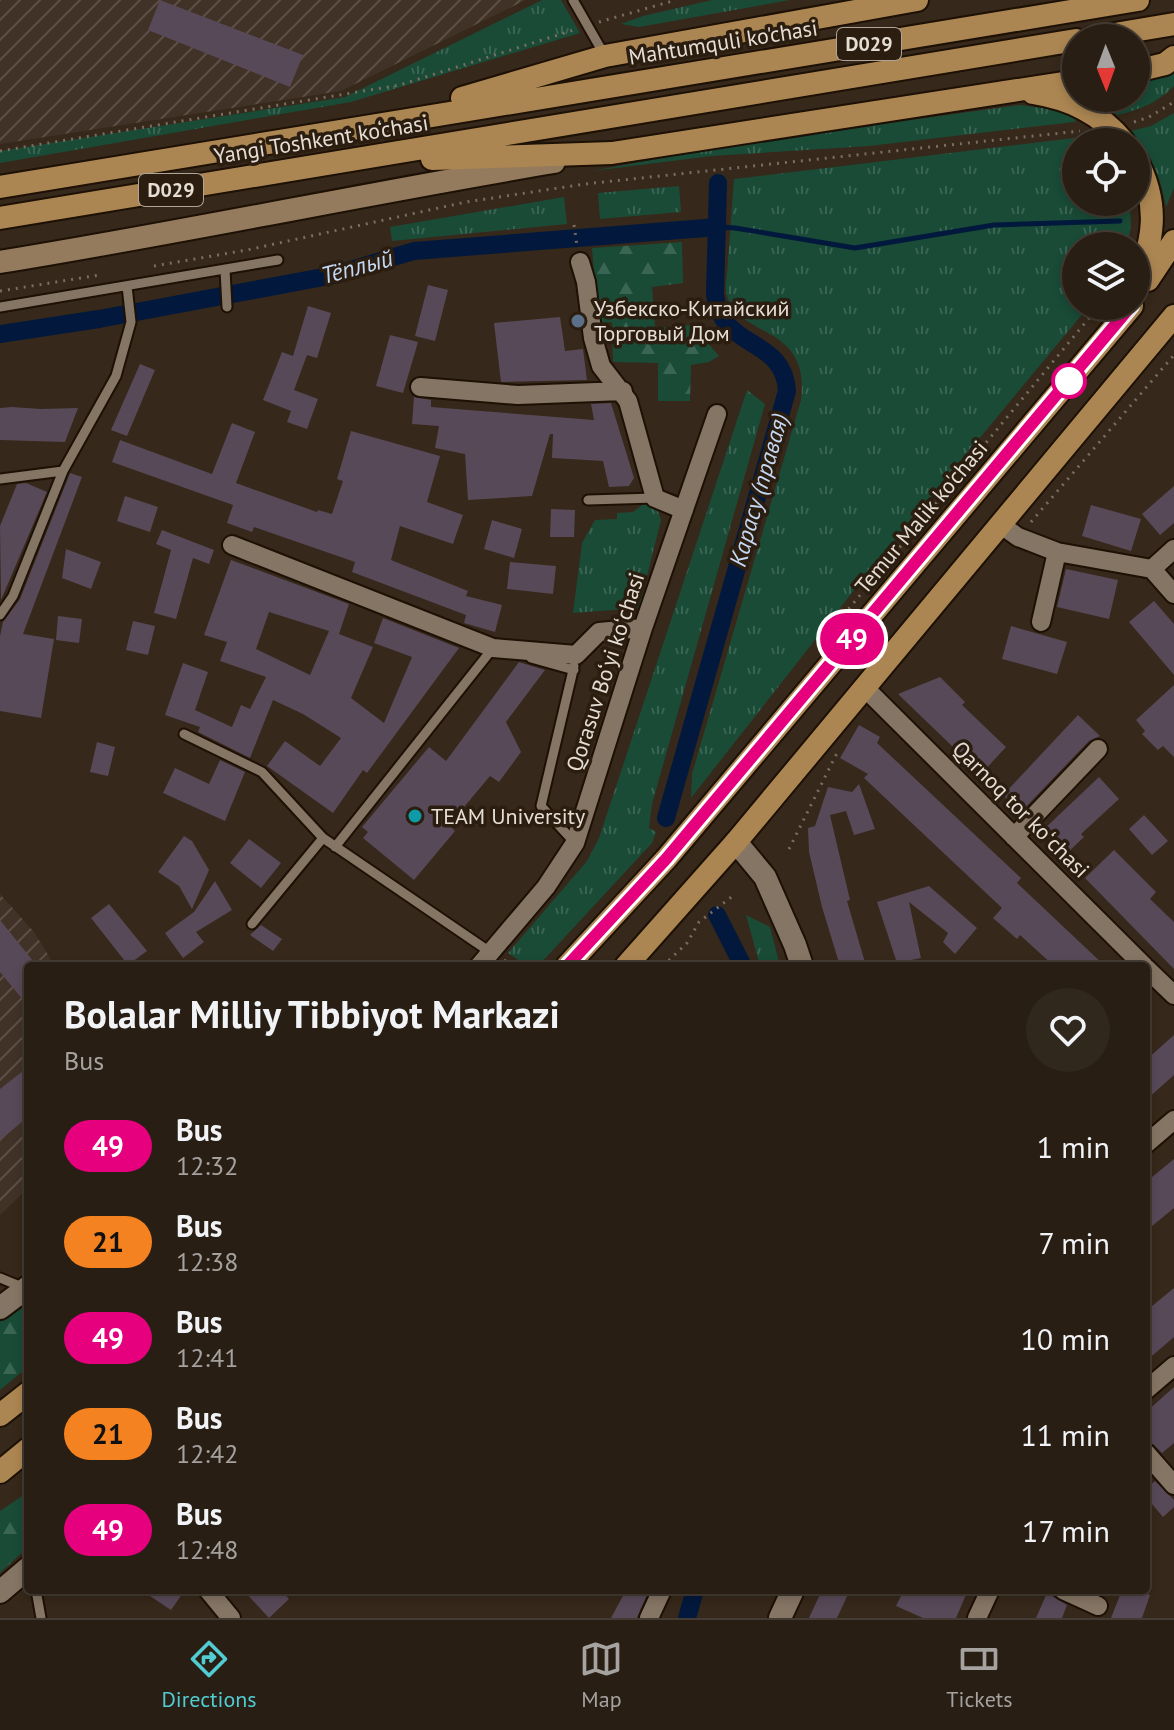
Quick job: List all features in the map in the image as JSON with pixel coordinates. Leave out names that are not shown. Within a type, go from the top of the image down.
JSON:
[{"type":"highway","points":[[337,132],[527,81],[605,56],[925,0]]},
{"type":"highway","name":"Mahtumquli ko'chasi","points":[[600,88],[1138,0]]},
{"type":"highway","points":[[1150,28],[1174,24]]},
{"type":"highway","name":"Yangi Toshkent ko‘chasi","points":[[1,219],[1062,42]]},
{"type":"highway","points":[[1150,68],[1165,64],[1174,57]]},
{"type":"highway","points":[[343,162],[612,153],[1062,83]]},
{"type":"highway","name":"Yangi Toshkent ko‘chasi","points":[[0,187],[600,88]]},
{"type":"highway","points":[[1004,92],[1048,95],[1076,104],[1100,118],[1110,128]]},
{"type":"highway","points":[[1150,195],[1153,228],[1150,249]]},
{"type":"highway","points":[[1150,278],[1174,241]]},
{"type":"highway","name":"Temur Malik ko'chasi","points":[[1150,284],[1174,257]]},
{"type":"highway","points":[[630,962],[736,842],[864,687],[1009,531],[1174,316]]},
{"type":"highway","name":"Temur Malik ko'chasi","points":[[571,962],[666,859],[1119,320]]},
{"type":"highway","points":[[0,1415],[24,1396]]},
{"type":"highway","points":[[0,1472],[24,1452]]},
{"type":"main road","points":[[0,262],[150,238],[394,188],[612,153]]},
{"type":"street","points":[[579,256],[601,366],[628,401],[655,498],[684,510]]},
{"type":"street","points":[[420,387],[518,395],[623,391]]},
{"type":"street","name":"Qorasuv Bo‘yi koʻchasi","points":[[484,959],[546,887],[575,843],[643,628],[717,414]]},
{"type":"street","points":[[1009,531],[1057,552],[1152,569],[1174,594]]},
{"type":"street","points":[[232,545],[493,648],[575,662],[599,632],[643,628]]},
{"type":"street","points":[[1152,569],[1174,549]]},
{"type":"street","points":[[1041,622],[1057,552]]},
{"type":"street","name":"Qarnoq tor koʻchasi","points":[[864,687],[1140,962]]},
{"type":"street","points":[[1014,837],[1098,749]]},
{"type":"street","points":[[736,842],[765,877],[800,962]]},
{"type":"street","name":"Qarnoq tor koʻchasi","points":[[1150,972],[1174,995]]},
{"type":"street","points":[[1150,1141],[1174,1120]]},
{"type":"street","points":[[0,1308],[24,1289]]},
{"type":"street","points":[[1150,1387],[1174,1366]]},
{"type":"street","points":[[1150,1458],[1174,1485]]},
{"type":"street","points":[[0,1592],[24,1571]]},
{"type":"street","points":[[211,1594],[231,1618]]},
{"type":"street","points":[[649,1618],[660,1594]]},
{"type":"street","points":[[780,1618],[791,1594]]},
{"type":"street","points":[[977,1618],[988,1594]]},
{"type":"street","points":[[1072,1594],[1098,1606]]},
{"type":"lane","points":[[573,0],[605,56]]},
{"type":"lane","points":[[0,307],[278,260]]},
{"type":"lane","points":[[225,270],[227,307]]},
{"type":"lane","points":[[0,615],[13,596],[63,471],[116,376],[131,322],[127,286]]},
{"type":"lane","points":[[0,479],[63,471]]},
{"type":"lane","points":[[588,500],[655,498]]},
{"type":"lane","points":[[335,847],[493,648]]},
{"type":"lane","points":[[575,662],[541,806],[575,843]]},
{"type":"lane","points":[[184,734],[262,772],[323,838],[484,959]]},
{"type":"lane","points":[[252,924],[323,838]]},
{"type":"lane","points":[[0,1278],[24,1286]]},
{"type":"lane","points":[[37,1594],[41,1618]]},
{"type":"path","points":[[0,151],[400,85],[558,37],[586,25],[676,0]]},
{"type":"path","points":[[145,268],[247,250],[466,202],[577,185],[1062,133]]},
{"type":"path","points":[[574,225],[579,256]]},
{"type":"path","points":[[0,291],[102,275]]},
{"type":"path","points":[[1009,531],[1174,355]]},
{"type":"path","points":[[789,849],[841,746]]},
{"type":"path","points":[[667,962],[687,943],[699,922],[734,895]]},
{"type":"shaded area","points":[[0,0],[526,0],[341,91],[0,144]]},
{"type":"shaded area","points":[[0,894],[34,932],[53,962],[24,962],[24,1192],[0,1215]]},
{"type":"green space","points":[[542,0],[561,0],[580,33],[351,102],[0,163],[0,151],[345,97]]},
{"type":"green space","points":[[712,0],[790,0],[639,27],[621,24],[643,16]]},
{"type":"green space","points":[[1174,70],[1174,86],[1150,103],[1150,76]]},
{"type":"green space","points":[[1020,105],[1050,109],[1078,118],[1074,122],[869,146],[712,156],[592,171],[743,143]]},
{"type":"green space","points":[[1174,113],[1174,188],[1166,207],[1150,159],[1150,128],[1143,128]]},
{"type":"green space","points":[[1062,139],[1062,216],[1131,216],[1131,227],[1130,232],[1062,232],[1062,320],[1077,320],[862,580],[691,798],[692,774],[801,400],[801,375],[795,357],[784,344],[742,318],[732,307],[726,291],[734,179]]},
{"type":"green space","points":[[679,186],[681,212],[600,219],[598,193]]},
{"type":"green space","points":[[564,197],[567,224],[392,241],[390,227]]},
{"type":"green space","points":[[682,242],[683,283],[652,287],[655,328],[692,325],[719,356],[709,362],[691,365],[690,401],[658,401],[658,363],[613,362],[612,322],[598,323],[592,248]]},
{"type":"green space","points":[[747,390],[765,404],[652,804],[649,828],[656,832],[652,843],[542,962],[521,962],[508,953],[587,861],[599,838]]},
{"type":"green space","points":[[646,502],[657,509],[661,520],[639,608],[573,613],[582,543],[595,520],[617,519],[617,513],[633,512]]},
{"type":"green space","points":[[746,915],[770,927],[779,962],[759,962]]},
{"type":"green space","points":[[24,1306],[24,1369],[0,1390],[0,1322]]},
{"type":"green space","points":[[24,1495],[24,1551],[0,1573],[0,1511]]},
{"type":"building","points":[[160,0],[303,55],[290,87],[148,30]]},
{"type":"building","points":[[428,285],[448,290],[435,341],[415,336]]},
{"type":"building","points":[[308,306],[331,313],[317,358],[307,355],[294,390],[318,399],[307,429],[287,422],[291,411],[263,400],[282,352],[293,356]]},
{"type":"building","points":[[560,317],[565,351],[583,349],[587,380],[501,382],[494,323]]},
{"type":"building","points":[[390,335],[418,342],[403,393],[376,386]]},
{"type":"building","points":[[140,364],[155,370],[127,436],[111,430]]},
{"type":"building","points":[[414,397],[431,400],[431,407],[594,420],[591,404],[611,403],[634,478],[629,486],[609,487],[603,461],[552,458],[553,434],[550,434],[532,496],[468,500],[465,454],[435,448],[439,426],[412,424]]},
{"type":"building","points":[[0,408],[78,408],[65,442],[0,440]]},
{"type":"building","points":[[232,423],[255,432],[236,483],[317,512],[332,514],[343,481],[337,479],[351,431],[440,456],[427,502],[463,515],[453,544],[400,526],[391,560],[468,591],[466,596],[502,605],[495,632],[464,623],[466,615],[352,572],[355,562],[254,527],[252,532],[227,523],[233,505],[112,462],[120,440],[212,474]]},
{"type":"building","points":[[70,473],[82,477],[23,634],[54,639],[41,718],[0,711],[0,636],[3,622],[20,599]]},
{"type":"building","points":[[26,483],[47,492],[1,600],[0,526],[17,484]]},
{"type":"building","points":[[1174,486],[1174,523],[1160,535],[1142,514]]},
{"type":"building","points":[[125,496],[158,507],[150,532],[117,521]]},
{"type":"building","points":[[1091,505],[1141,519],[1131,551],[1082,536]]},
{"type":"building","points":[[551,509],[575,510],[574,537],[550,537]]},
{"type":"building","points":[[492,520],[522,529],[514,558],[484,549]]},
{"type":"building","points":[[162,530],[214,550],[209,564],[193,558],[176,619],[154,613],[171,550],[156,544]]},
{"type":"building","points":[[66,549],[101,562],[91,589],[62,578]]},
{"type":"building","points":[[231,560],[349,604],[339,634],[373,647],[351,698],[384,723],[412,657],[374,643],[383,618],[459,648],[367,773],[363,770],[333,813],[267,766],[285,741],[320,766],[341,738],[303,714],[273,700],[250,758],[198,732],[200,727],[165,715],[183,663],[208,672],[195,710],[232,727],[241,705],[250,709],[266,677],[220,661],[227,642],[204,635]],"holes":[[[269,612],[329,631],[310,675],[256,649]]]},
{"type":"building","points":[[510,562],[556,566],[553,594],[507,589]]},
{"type":"building","points":[[1066,569],[1118,580],[1109,619],[1057,607]]},
{"type":"building","points":[[1154,601],[1174,624],[1174,675],[1129,622]]},
{"type":"building","points":[[58,616],[82,619],[79,643],[56,640]]},
{"type":"building","points":[[133,621],[155,626],[148,655],[126,650]]},
{"type":"building","points":[[1011,626],[1067,642],[1057,674],[1002,659]]},
{"type":"building","name":"TEAM University","points":[[519,662],[545,670],[506,722],[521,752],[499,782],[490,776],[449,825],[455,831],[414,880],[363,838],[368,832],[362,827],[429,747],[446,761]]},
{"type":"building","points":[[940,677],[965,702],[962,705],[1006,747],[981,774],[898,694]]},
{"type":"building","points":[[1174,685],[1174,757],[1163,746],[1158,750],[1142,734],[1145,731],[1136,720]]},
{"type":"building","points":[[1078,715],[1100,736],[1089,741],[1021,812],[1003,795]]},
{"type":"building","points":[[859,725],[880,737],[877,743],[1021,878],[1017,883],[1101,962],[1050,962],[1020,935],[1017,939],[993,918],[1002,908],[864,778],[868,774],[840,758]]},
{"type":"building","points":[[97,742],[115,747],[108,776],[90,772]]},
{"type":"building","points":[[220,760],[245,772],[225,821],[163,793],[175,768],[209,784]]},
{"type":"building","points":[[1099,777],[1119,799],[1081,834],[1084,837],[1064,856],[1042,831]]},
{"type":"building","points":[[859,784],[875,829],[854,835],[846,811],[830,815],[850,900],[847,901],[865,962],[839,962],[809,852],[808,828],[815,826],[828,787],[852,792]]},
{"type":"building","points":[[1144,815],[1168,841],[1152,855],[1129,829]]},
{"type":"building","points":[[184,836],[192,841],[209,870],[192,909],[179,886],[158,872]]},
{"type":"building","points":[[249,839],[281,863],[261,888],[230,863]]},
{"type":"building","points":[[1114,850],[1156,892],[1150,899],[1174,922],[1174,969],[1085,878]]},
{"type":"building","points":[[215,881],[232,910],[196,932],[204,942],[183,958],[165,933],[194,912]]},
{"type":"building","points":[[929,886],[977,928],[955,954],[943,942],[948,933],[909,902],[921,958],[897,962],[877,902]]},
{"type":"building","points":[[109,904],[147,951],[132,962],[126,962],[91,918]]},
{"type":"building","points":[[0,920],[34,962],[24,962],[24,1001],[0,972]]},
{"type":"building","points":[[261,925],[282,939],[273,951],[250,935]]},
{"type":"building","points":[[1174,1035],[1174,1075],[1150,1096],[1150,1056]]},
{"type":"building","points":[[24,1070],[24,1120],[0,1140],[0,1089]]},
{"type":"building","points":[[1174,1159],[1174,1208],[1150,1228],[1150,1179]]},
{"type":"building","points":[[1174,1288],[1174,1337],[1150,1358],[1150,1308]]},
{"type":"building","points":[[1174,1387],[1174,1443],[1162,1453],[1150,1443],[1150,1408]]},
{"type":"building","points":[[1155,1481],[1174,1500],[1174,1507],[1163,1517],[1150,1502],[1150,1485]]},
{"type":"building","points":[[147,1594],[182,1594],[171,1610]]},
{"type":"building","points":[[247,1594],[285,1594],[289,1599],[269,1618]]},
{"type":"building","points":[[624,1594],[647,1594],[637,1618],[611,1618]]},
{"type":"building","points":[[820,1594],[848,1594],[837,1618],[809,1618]]},
{"type":"building","points":[[902,1594],[966,1594],[956,1618],[923,1618],[896,1606]]},
{"type":"building","points":[[1047,1594],[1067,1605],[1062,1618],[1036,1618]]},
{"type":"building","points":[[1120,1594],[1150,1595],[1142,1618],[1111,1618]]},
{"type":"waterway","name":"Карасу (правая)","points":[[666,818],[787,391],[783,373],[775,361],[728,325],[720,312],[715,294],[718,183]]},
{"type":"waterway","points":[[718,227],[855,248],[994,225],[1120,221]]},
{"type":"waterway","name":"Тёплый","points":[[0,334],[99,319],[334,275],[414,251],[718,227]]},
{"type":"waterway","name":"Карасу (правая)","points":[[717,915],[741,962]]},
{"type":"waterway","name":"Карасу (правая)","points":[[687,1618],[694,1594]]},
{"type":"bus line","name":"49","points":[[571,962],[666,859],[1119,320]]},
{"type":"place","name":"Узбекско-Китайский Торговый Дом","points":[[578,321]]},
{"type":"place","name":"TEAM University","points":[[415,816]]}]
